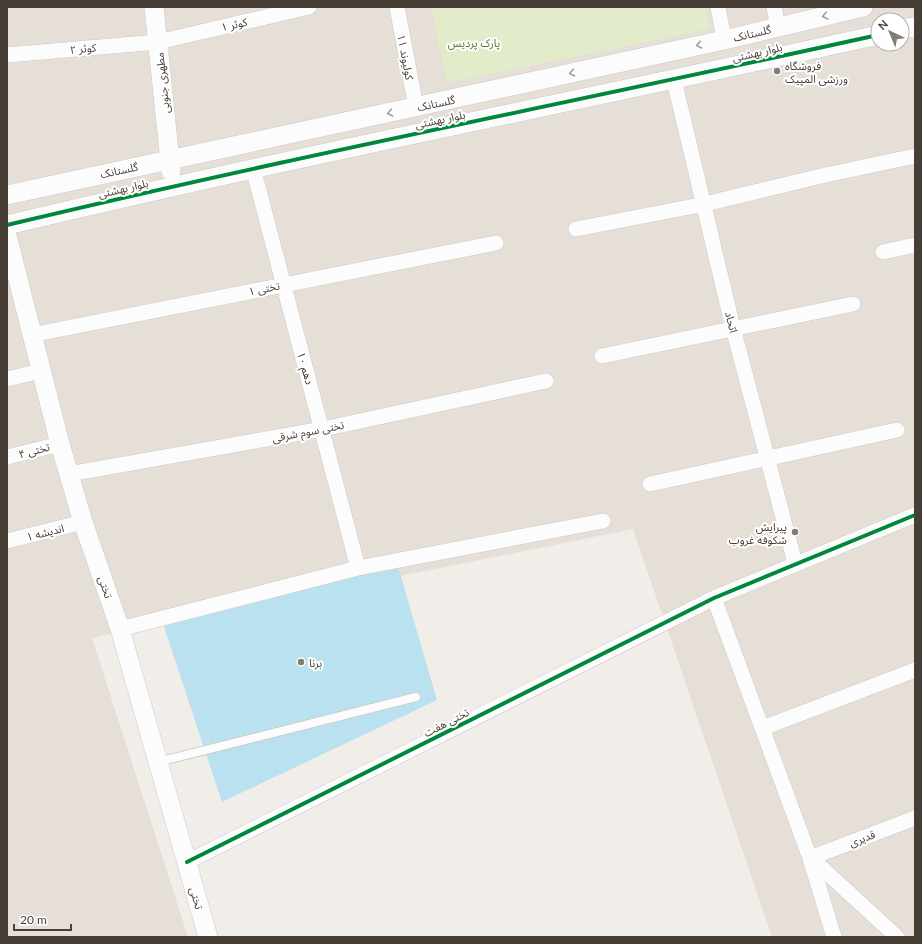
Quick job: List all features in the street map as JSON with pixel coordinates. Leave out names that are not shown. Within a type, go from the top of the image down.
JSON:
[{"type":"street","name":"مطهری جنوبی","points":[[154,7],[173,186]]},
{"type":"street","name":"کوثر ۱","points":[[158,42],[309,7]]},
{"type":"street","name":"کولیوند ۱۱","points":[[397,7],[416,107]]},
{"type":"street","points":[[718,7],[724,40]]},
{"type":"street","points":[[774,7],[778,27]]},
{"type":"street","name":"گلستانک","points":[[7,195],[724,40],[857,8]]},
{"type":"street","name":"بلوار بهشتی","points":[[7,225],[253,168],[674,80],[870,37]]},
{"type":"street","name":"کوثر ۲","points":[[7,55],[158,42]]},
{"type":"street","name":"اتحاد","points":[[674,80],[705,204],[733,328],[795,563]]},
{"type":"street","points":[[576,229],[705,204],[821,176],[915,156]]},
{"type":"street","name":"دهم ۱۰","points":[[253,168],[323,429],[358,568]]},
{"type":"street","name":"تختی","points":[[7,236],[60,444],[83,522],[120,629],[208,937]]},
{"type":"street","name":"تختی ۱","points":[[31,335],[496,243]]},
{"type":"street","points":[[883,252],[915,245]]},
{"type":"street","points":[[602,356],[853,304]]},
{"type":"street","points":[[7,379],[41,371]]},
{"type":"street","name":"تختی سوم شرقی","points":[[69,474],[323,429],[546,381]]},
{"type":"street","points":[[650,484],[767,457],[897,430]]},
{"type":"street","name":"تختی ۴","points":[[7,457],[60,444]]},
{"type":"street","name":"تختی هفت","points":[[187,862],[714,598],[915,514]]},
{"type":"street","points":[[120,629],[358,568],[603,521]]},
{"type":"street","name":"اندیشه ۱","points":[[7,542],[83,522]]},
{"type":"street","points":[[714,598],[810,858],[834,937]]},
{"type":"street","points":[[763,728],[915,670]]},
{"type":"street","name":"قدیری","points":[[810,858],[915,818]]},
{"type":"street","points":[[810,858],[897,937]]},
{"type":"lane","points":[[158,762],[416,697]]},
{"type":"shaded area","points":[[7,7],[915,7],[915,937],[772,937],[633,529],[92,638],[188,937],[7,937]]},
{"type":"green space","name":"پارک پردیس","points":[[431,7],[705,7],[710,29],[447,83]]},
{"type":"water","name":"برنا","points":[[397,563],[437,700],[222,802],[163,624]]},
{"type":"cycle path","points":[[7,225],[333,151],[870,37]]},
{"type":"cycle path","points":[[187,862],[714,598],[915,515]]},
{"type":"place","name":"فروشگاه ورزشی المپیک","points":[[777,71]]},
{"type":"place","name":"پیرایش شکوفه غروب","points":[[795,532]]},
{"type":"place","name":"برنا","points":[[301,662]]}]
